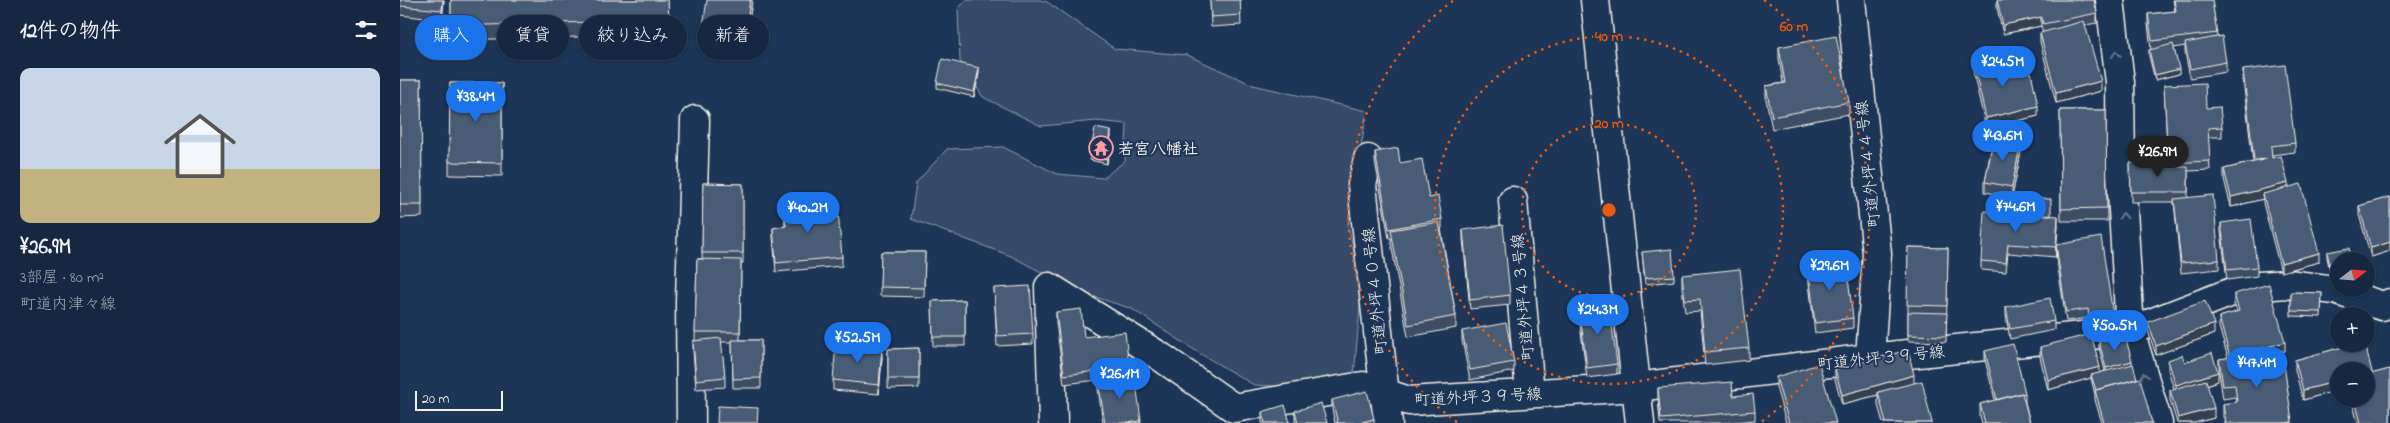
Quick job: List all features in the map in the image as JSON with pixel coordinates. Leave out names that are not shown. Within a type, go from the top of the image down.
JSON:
[{"type":"street","points":[[1595,0],[1640,423]]},
{"type":"street","name":"町道外坪４４号線","points":[[1851,0],[1876,254],[1870,358]]},
{"type":"street","points":[[2110,0],[2120,82],[2121,175],[2130,331],[2158,423]]},
{"type":"street","points":[[691,423],[690,302],[695,120]]},
{"type":"street","name":"町道外坪４０号線","points":[[1368,158],[1362,185],[1374,390],[1388,423]]},
{"type":"street","name":"町道外坪４３号線","points":[[1513,201],[1530,394]]},
{"type":"street","name":"町道外坪３９号線","points":[[1374,390],[1409,401],[1637,387],[1870,358],[2130,331],[2245,287],[2287,284],[2335,290],[2387,309]]},
{"type":"street","points":[[1053,423],[1049,287],[1161,357],[1234,408],[1374,390]]},
{"type":"shaded area","points":[[966,0],[1040,0],[1047,2],[1115,49],[1187,55],[1253,85],[1367,111],[1348,225],[1362,285],[1354,375],[1306,388],[1254,385],[1199,353],[1132,309],[1077,291],[1011,256],[911,219],[916,183],[947,149],[1003,147],[1057,174],[1103,178],[1125,161],[1127,124],[1096,121],[1041,126],[983,97],[960,61],[958,9]]},
{"type":"building","points":[[400,0],[443,0],[442,10],[400,6]]},
{"type":"building","points":[[451,0],[668,0],[669,15],[579,15],[579,22],[569,23],[569,15],[497,15],[497,25],[487,25],[487,15],[451,15]]},
{"type":"building","points":[[707,0],[750,0],[748,15],[705,15]]},
{"type":"building","points":[[1210,0],[1240,0],[1241,15],[1211,17]]},
{"type":"building","points":[[1997,0],[2094,0],[2097,13],[2043,24],[2041,17],[2003,25]]},
{"type":"building","points":[[2174,0],[2212,0],[2217,33],[2152,41],[2148,14],[2176,11]]},
{"type":"building","points":[[2084,21],[2101,81],[2056,93],[2040,33]]},
{"type":"building","points":[[1836,36],[1849,102],[1772,117],[1766,86],[1785,83],[1779,47]]},
{"type":"building","points":[[2222,36],[2226,62],[2190,69],[2185,43]]},
{"type":"building","points":[[2173,44],[2179,69],[2155,75],[2149,50]]},
{"type":"building","points":[[2003,55],[2008,77],[2031,72],[2038,106],[1986,118],[1973,62]]},
{"type":"building","points":[[942,59],[979,68],[974,92],[937,83]]},
{"type":"building","points":[[2285,65],[2295,143],[2271,146],[2272,158],[2281,156],[2288,183],[2231,197],[2224,169],[2267,159],[2254,160],[2243,70]]},
{"type":"building","points":[[400,80],[421,80],[422,205],[400,205]]},
{"type":"building","points":[[450,83],[502,83],[502,163],[449,162]]},
{"type":"building","points":[[2205,83],[2206,108],[2220,107],[2222,127],[2208,128],[2210,161],[2168,163],[2164,85]]},
{"type":"building","points":[[2060,110],[2106,110],[2107,208],[2061,209]]},
{"type":"building","points":[[1990,122],[2007,122],[2008,139],[1994,137],[1990,139]]},
{"type":"building","name":"若宮八幡社","points":[[1095,128],[1111,131],[1107,159],[1090,155]]},
{"type":"building","points":[[1994,137],[2021,142],[2012,187],[1985,182]]},
{"type":"building","points":[[1398,148],[1400,163],[1422,159],[1429,198],[1438,196],[1442,219],[1389,229],[1375,152]]},
{"type":"building","points":[[2130,163],[2158,163],[2158,167],[2188,167],[2188,192],[2131,192]]},
{"type":"building","points":[[703,183],[743,184],[743,253],[702,253]]},
{"type":"building","points":[[2301,184],[2319,253],[2281,263],[2263,194]]},
{"type":"building","points":[[2213,195],[2219,260],[2181,263],[2174,199]]},
{"type":"building","points":[[2390,197],[2390,242],[2371,248],[2359,206]]},
{"type":"building","points":[[2014,198],[2051,199],[2051,216],[2013,213]]},
{"type":"building","points":[[827,202],[828,212],[838,211],[842,257],[776,263],[773,228],[786,226],[784,206]]},
{"type":"building","points":[[1984,211],[2058,216],[2056,247],[2008,244],[2006,263],[1981,261]]},
{"type":"building","points":[[2251,219],[2257,267],[2227,270],[2221,223]]},
{"type":"building","points":[[1439,222],[1456,316],[1408,325],[1391,230]]},
{"type":"building","points":[[1503,225],[1510,295],[1470,300],[1463,230]]},
{"type":"building","points":[[2101,237],[2113,315],[2089,319],[2088,309],[2066,312],[2056,245]]},
{"type":"building","points":[[1908,247],[1948,248],[1947,306],[1907,305]]},
{"type":"building","points":[[2349,248],[2350,252],[2330,252],[2330,266],[2327,252]]},
{"type":"building","points":[[1672,249],[1674,276],[1645,278],[1642,252]]},
{"type":"building","points":[[881,252],[925,252],[924,288],[880,287]]},
{"type":"building","points":[[697,259],[741,260],[740,332],[695,332]]},
{"type":"building","points":[[1846,261],[1853,318],[1815,323],[1808,265]]},
{"type":"building","points":[[1740,269],[1749,348],[1705,352],[1700,299],[1685,300],[1682,275]]},
{"type":"building","points":[[2269,284],[2285,342],[2230,357],[2219,317],[2239,311],[2234,294]]},
{"type":"building","points":[[1030,286],[1033,334],[997,336],[994,288]]},
{"type":"building","points":[[2291,292],[2322,293],[2321,312],[2291,311]]},
{"type":"building","points":[[2050,298],[2054,321],[2010,329],[2006,307]]},
{"type":"building","points":[[965,300],[965,337],[933,337],[932,301]]},
{"type":"building","points":[[2205,301],[2214,324],[2156,346],[2148,322]]},
{"type":"building","points":[[1609,303],[1617,364],[1587,368],[1579,307]]},
{"type":"building","points":[[1081,309],[1084,337],[1125,332],[1129,367],[1064,375],[1056,312]]},
{"type":"building","points":[[1908,312],[1947,313],[1946,336],[1908,335]]},
{"type":"building","points":[[1506,323],[1514,362],[1470,370],[1462,331]]},
{"type":"building","points":[[2091,334],[2100,367],[2048,380],[2040,347]]},
{"type":"building","points":[[2125,336],[2132,361],[2106,368],[2099,342]]},
{"type":"building","points":[[721,338],[725,377],[696,380],[693,341]]},
{"type":"building","points":[[732,340],[761,340],[761,378],[733,379]]},
{"type":"building","points":[[836,343],[882,348],[879,385],[833,380]]},
{"type":"building","points":[[2013,344],[2025,393],[1997,400],[1985,351]]},
{"type":"building","points":[[919,348],[919,379],[888,379],[888,349]]},
{"type":"building","points":[[1908,350],[1914,375],[1842,395],[1835,369]]},
{"type":"building","points":[[2282,350],[2292,422],[2226,423],[2223,404],[2237,402],[2235,385],[2223,386],[2219,359]]},
{"type":"building","points":[[2330,351],[2367,352],[2370,362],[2330,362],[2330,383],[2303,390],[2295,360]]},
{"type":"building","points":[[2212,353],[2218,372],[2176,385],[2168,360],[2182,355],[2185,362]]},
{"type":"building","points":[[1819,364],[1836,423],[1789,423],[1776,377]]},
{"type":"building","points":[[2133,364],[2137,379],[2096,390],[2091,375]]},
{"type":"building","points":[[2390,369],[2390,423],[2361,423],[2357,407],[2375,407],[2375,373]]},
{"type":"building","points":[[1135,375],[1141,421],[1105,423],[1098,380]]},
{"type":"building","points":[[2140,378],[2152,423],[2104,423],[2095,390]]},
{"type":"building","points":[[2206,380],[2214,408],[2178,418],[2170,390]]},
{"type":"building","points":[[1922,381],[1932,423],[1886,423],[1878,392]]},
{"type":"building","points":[[1732,382],[1733,396],[1753,394],[1755,411],[1661,419],[1658,388]]},
{"type":"building","points":[[1367,391],[1374,419],[1358,423],[1338,423],[1332,400]]},
{"type":"building","points":[[2022,393],[2030,423],[1985,423],[1980,404]]},
{"type":"building","points":[[1321,403],[1327,423],[1298,423],[1295,411]]},
{"type":"building","points":[[1285,405],[1290,423],[1265,423],[1262,412]]},
{"type":"building","points":[[718,406],[758,408],[757,423],[717,423]]},
{"type":"place","name":"若宮八幡社","points":[[1101,148]]}]
